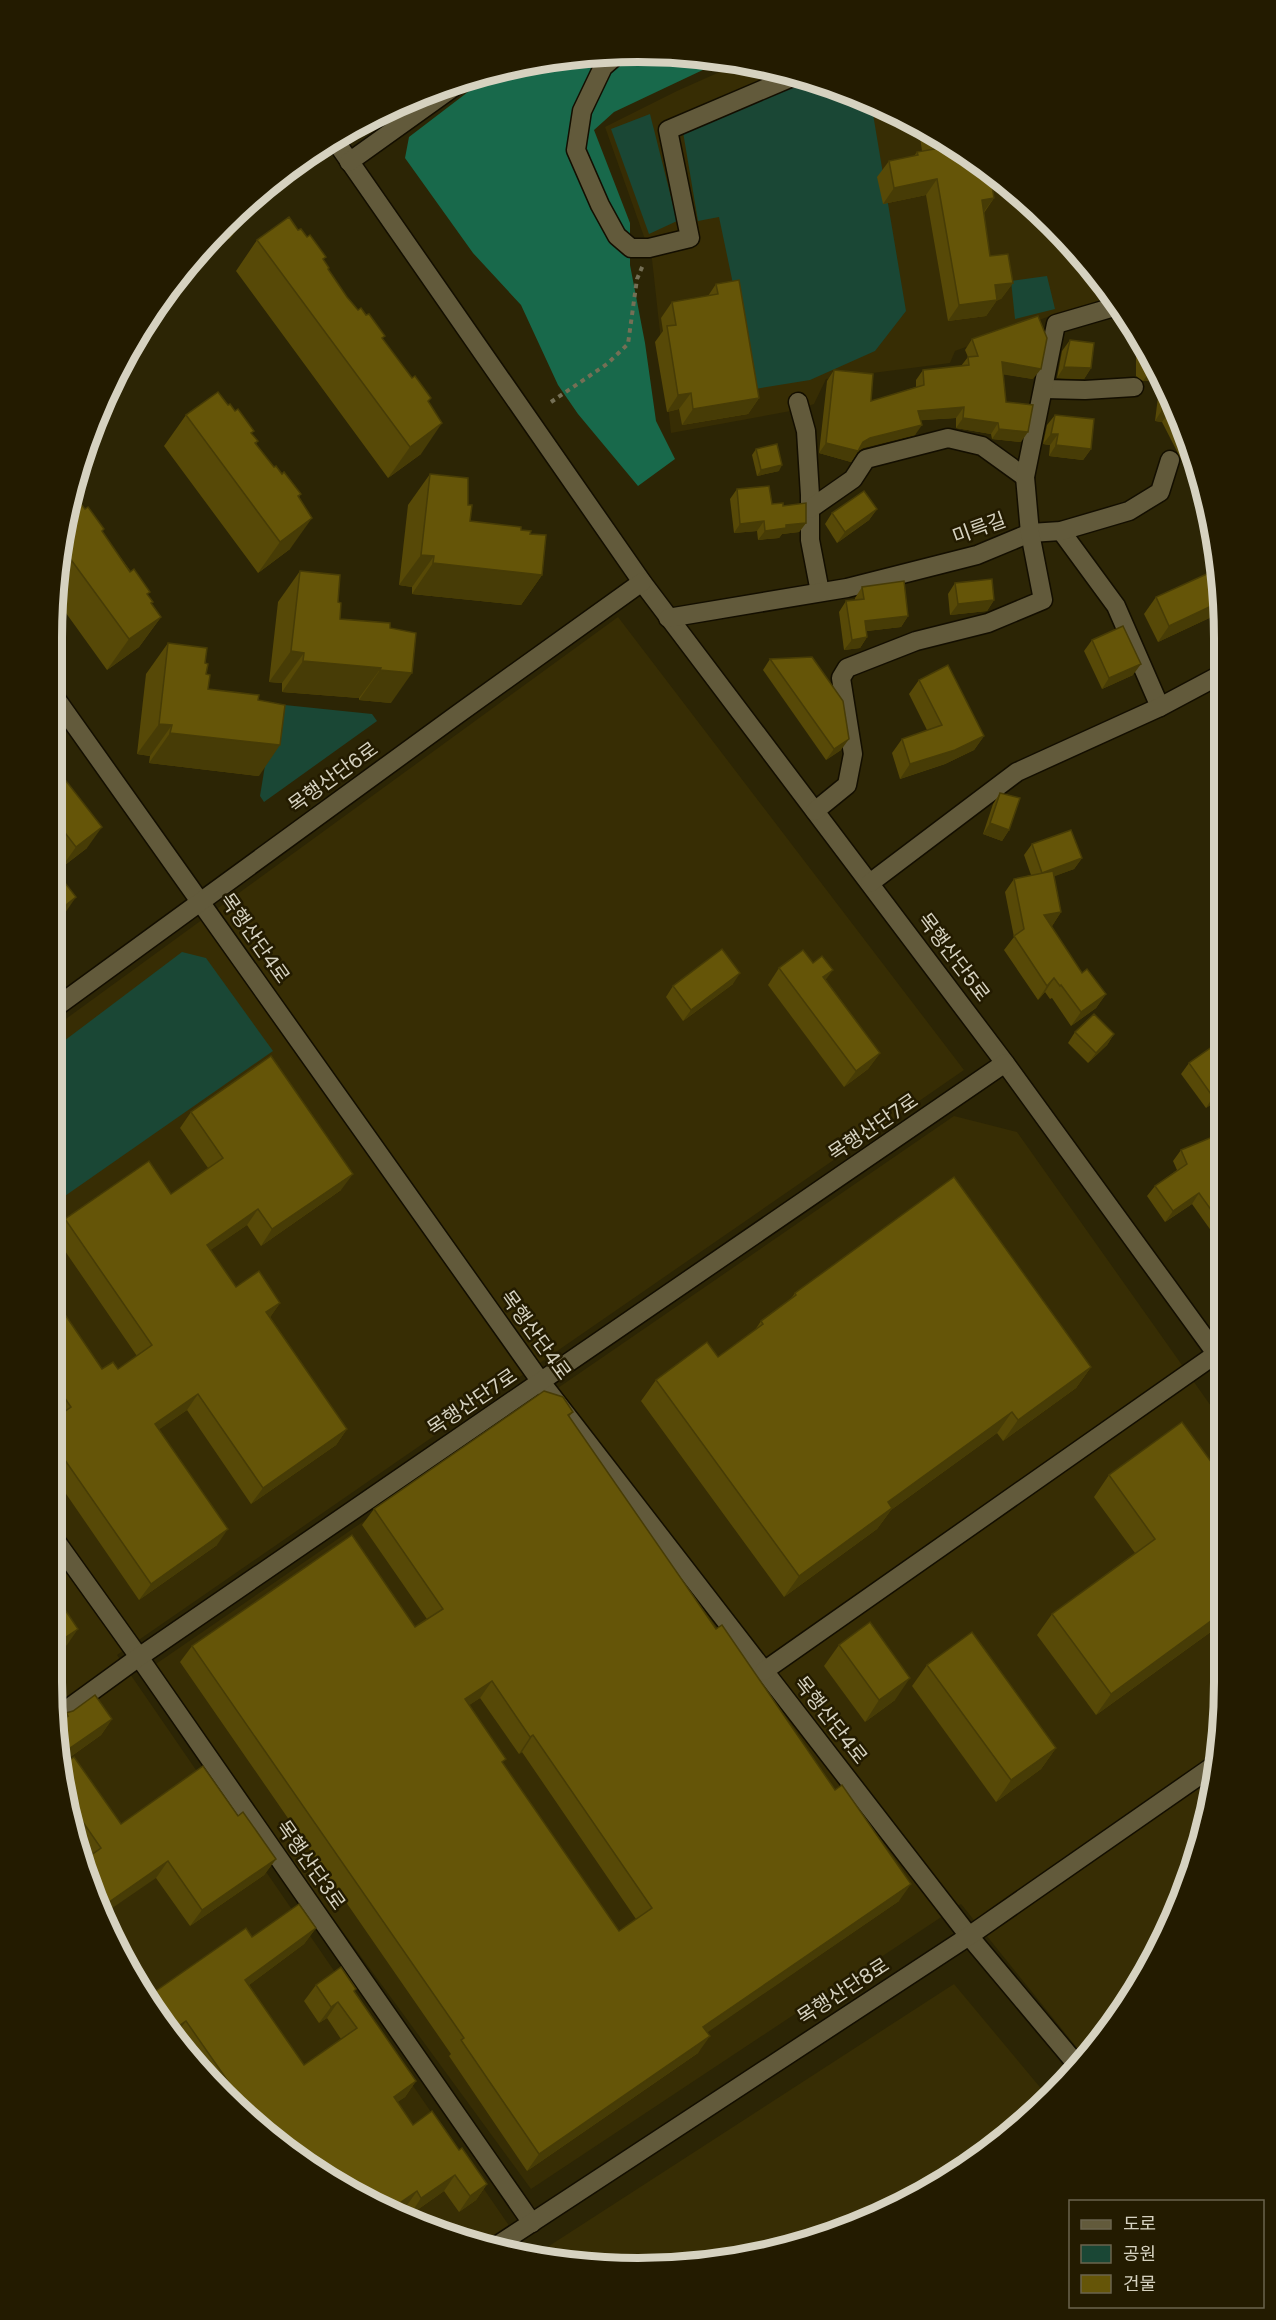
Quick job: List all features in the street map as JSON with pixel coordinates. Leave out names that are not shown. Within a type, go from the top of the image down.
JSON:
[{"type":"street","points":[[608,63],[603,67],[582,111],[576,150],[600,205],[617,236],[631,248],[650,248],[690,238],[668,129],[784,80]]},
{"type":"street","points":[[349,162],[441,96]]},
{"type":"street","name":"목행산단5로","points":[[339,146],[668,618],[1005,1063],[1214,1352]]},
{"type":"street","name":"미륵길","points":[[668,618],[847,588],[977,555],[1030,533],[1025,477],[1045,389],[1056,324],[1110,308]]},
{"type":"street","points":[[1045,389],[1085,390],[1134,387]]},
{"type":"street","points":[[798,402],[806,431],[810,540],[820,592]]},
{"type":"street","points":[[810,509],[853,479],[866,459],[948,438],[982,446],[1025,477]]},
{"type":"street","points":[[815,811],[847,785],[853,754],[841,678],[847,668],[916,641],[988,623],[1043,600],[1030,533],[1061,531],[1129,511],[1160,492],[1170,460]]},
{"type":"street","points":[[1061,531],[1116,606],[1160,707]]},
{"type":"street","name":"목행산단6로","points":[[62,1003],[642,582]]},
{"type":"street","points":[[870,883],[1017,772],[1160,707],[1214,678]]},
{"type":"street","name":"목행산단4로","points":[[62,707],[541,1382],[969,1936],[1073,2060]]},
{"type":"street","name":"목행산단7로","points":[[63,1712],[139,1657],[1005,1063]]},
{"type":"street","points":[[765,1671],[1214,1362]]},
{"type":"street","name":"목행산단3로","points":[[62,1549],[532,2223]]},
{"type":"street","name":"목행산단8로","points":[[503,2242],[969,1936],[1208,1770]]},
{"type":"path","points":[[551,402],[606,364],[628,344],[637,279],[650,248]]},
{"type":"shaded area","points":[[727,69],[787,81],[823,92],[893,121],[958,159],[1018,205],[1046,230],[1104,300],[1050,316],[955,351],[950,363],[826,379],[814,404],[796,410],[671,433],[652,259],[605,127]]},
{"type":"shaded area","points":[[618,617],[964,1070],[117,1655],[523,2246],[489,2239],[417,2215],[350,2181],[287,2139],[230,2090],[181,2033],[139,1970],[105,1903],[81,1831],[66,1757],[63,1720],[62,1022]]},
{"type":"shaded area","points":[[954,1116],[1017,1132],[1214,1410],[1213,1720],[1210,1757],[1203,1794],[1184,1867],[1155,1937],[1117,2002],[1080,2051],[961,1904],[531,2189],[150,1668]]},
{"type":"shaded area","points":[[954,1984],[1044,2092],[989,2139],[926,2181],[859,2215],[823,2228],[750,2247],[713,2254],[676,2257],[600,2257],[543,2250]]},
{"type":"green space","points":[[638,62],[711,66],[614,112],[594,130],[630,223],[630,265],[645,343],[656,421],[675,459],[638,486],[578,414],[558,385],[521,305],[473,253],[405,158],[409,137],[478,84],[489,81],[563,66],[600,63]]},
{"type":"green space","points":[[796,84],[873,111],[906,311],[875,351],[810,380],[755,389],[719,217],[698,221],[683,132]]},
{"type":"green space","points":[[650,114],[677,221],[649,234],[611,129]]},
{"type":"green space","points":[[1047,276],[1055,309],[1015,319],[1011,281]]},
{"type":"green space","points":[[275,704],[372,714],[377,721],[264,802],[260,796]]},
{"type":"green space","points":[[182,952],[206,958],[273,1051],[62,1198],[62,1042]]},
{"type":"building","points":[[935,144],[992,183],[994,198],[982,200],[990,256],[1008,254],[1013,283],[995,285],[997,300],[959,305],[937,179],[894,188],[889,161],[935,149]]},
{"type":"building","points":[[289,217],[298,230],[301,229],[307,237],[310,235],[326,257],[323,259],[328,269],[347,297],[358,310],[361,308],[366,315],[369,314],[385,336],[382,338],[412,378],[415,376],[431,398],[428,401],[442,423],[410,447],[257,240]]},
{"type":"building","points":[[739,280],[759,398],[693,409],[691,393],[678,395],[667,326],[676,325],[672,302],[718,294],[716,284]]},
{"type":"building","points":[[1038,316],[1047,338],[1041,369],[1002,362],[1006,402],[1033,405],[1028,432],[999,429],[998,423],[963,418],[964,407],[918,411],[922,425],[870,438],[863,442],[858,451],[826,443],[834,370],[873,374],[871,401],[924,385],[923,370],[969,365],[968,357],[978,356],[972,339]]},
{"type":"building","points":[[1070,340],[1094,343],[1091,368],[1064,367]]},
{"type":"building","points":[[218,392],[235,411],[238,409],[254,431],[251,433],[258,441],[255,443],[274,467],[276,466],[282,474],[284,472],[301,494],[298,496],[312,518],[280,542],[186,415]]},
{"type":"building","points":[[1163,401],[1168,411],[1162,410]]},
{"type":"building","points":[[1055,415],[1094,419],[1091,449],[1056,445],[1058,434],[1051,434]]},
{"type":"building","points":[[777,444],[782,465],[761,470],[756,449]]},
{"type":"building","points":[[430,474],[468,478],[468,505],[472,505],[470,521],[521,527],[521,530],[531,531],[530,534],[546,535],[542,575],[433,563],[434,556],[421,555]]},
{"type":"building","points":[[769,486],[772,504],[783,503],[783,506],[806,503],[806,523],[786,525],[786,528],[765,531],[764,521],[740,524],[737,489]]},
{"type":"building","points":[[864,491],[877,509],[845,532],[832,513]]},
{"type":"building","points":[[78,501],[85,509],[88,507],[130,572],[134,569],[150,592],[147,594],[161,617],[129,639],[68,555]]},
{"type":"building","points":[[300,571],[340,575],[338,602],[341,603],[340,619],[390,623],[390,628],[416,633],[412,673],[303,661],[304,653],[291,651]]},
{"type":"building","points":[[1211,572],[1213,605],[1169,626],[1156,597]]},
{"type":"building","points":[[992,579],[994,600],[958,604],[955,583]]},
{"type":"building","points":[[904,581],[908,616],[865,621],[867,637],[852,640],[846,601],[864,599],[862,587]]},
{"type":"building","points":[[1123,626],[1141,664],[1109,678],[1092,640]]},
{"type":"building","points":[[168,643],[207,648],[205,663],[208,664],[206,674],[210,675],[208,689],[259,695],[258,700],[285,705],[280,745],[170,733],[172,725],[159,724]]},
{"type":"building","points":[[812,657],[843,701],[849,739],[834,749],[770,659]]},
{"type":"building","points":[[948,665],[984,736],[955,750],[910,764],[902,739],[942,725],[919,680]]},
{"type":"building","points":[[62,776],[102,827],[76,847],[62,829]]},
{"type":"building","points":[[1000,793],[1020,798],[1009,830],[990,823]]},
{"type":"building","points":[[1071,830],[1082,858],[1042,873],[1032,844]]},
{"type":"building","points":[[1053,871],[1061,912],[1044,915],[1082,973],[1087,969],[1106,994],[1081,1012],[1054,978],[1047,986],[1014,936],[1024,929],[1014,879]]},
{"type":"building","points":[[62,879],[76,897],[62,908]]},
{"type":"building","points":[[722,949],[740,973],[691,1010],[673,986]]},
{"type":"building","points":[[803,950],[813,963],[822,956],[833,970],[823,977],[880,1053],[856,1071],[779,968]]},
{"type":"building","points":[[1094,1014],[1114,1034],[1096,1053],[1075,1032]]},
{"type":"building","points":[[1214,1046],[1214,1096],[1213,1097],[1189,1063]]},
{"type":"building","points":[[271,1056],[353,1174],[272,1229],[258,1209],[207,1245],[236,1287],[259,1271],[280,1303],[266,1312],[347,1429],[263,1488],[198,1394],[155,1424],[228,1529],[151,1584],[62,1456],[62,1413],[71,1407],[62,1394],[62,1310],[102,1369],[113,1362],[118,1369],[152,1345],[65,1219],[149,1161],[171,1194],[223,1158],[191,1112]]},
{"type":"building","points":[[1214,1136],[1214,1214],[1199,1193],[1173,1211],[1155,1186],[1187,1164],[1181,1150]]},
{"type":"building","points":[[954,1177],[1091,1367],[1018,1420],[1012,1412],[888,1502],[892,1508],[799,1576],[656,1380],[707,1342],[718,1357],[763,1324],[761,1321],[796,1295],[795,1293]]},
{"type":"building","points":[[544,1391],[563,1397],[573,1412],[568,1415],[716,1629],[722,1625],[835,1790],[842,1785],[911,1884],[703,2027],[710,2036],[539,2154],[461,2040],[464,2038],[192,1646],[352,1535],[415,1627],[443,1609],[374,1509]],"holes":[[[492,1681],[530,1737],[533,1735],[652,1908],[619,1931],[502,1762],[506,1759],[465,1699]]]},
{"type":"building","points":[[1182,1422],[1214,1466],[1214,1619],[1111,1694],[1052,1614],[1155,1539],[1109,1475]]},
{"type":"building","points":[[62,1605],[78,1629],[62,1640]]},
{"type":"building","points":[[870,1622],[910,1678],[879,1700],[839,1645]]},
{"type":"building","points":[[972,1632],[1056,1748],[1011,1780],[927,1665]]},
{"type":"building","points":[[95,1695],[112,1719],[70,1748],[65,1741],[63,1720],[68,1716],[66,1713],[73,1711]]},
{"type":"building","points":[[74,1757],[121,1824],[203,1766],[238,1816],[243,1812],[276,1859],[202,1910],[168,1861],[106,1904],[89,1857],[101,1848],[77,1814],[67,1762]]},
{"type":"building","points":[[299,1904],[316,1928],[245,1980],[304,2065],[357,2028],[338,2002],[331,2007],[316,1985],[341,1967],[356,1989],[354,1991],[416,2081],[394,2097],[413,2125],[432,2111],[459,2150],[462,2148],[487,2184],[470,2196],[455,2175],[421,2198],[417,2191],[396,2205],[318,2161],[287,2139],[241,2100],[186,2021],[177,2027],[153,1993],[246,1928],[252,1937]]}]
